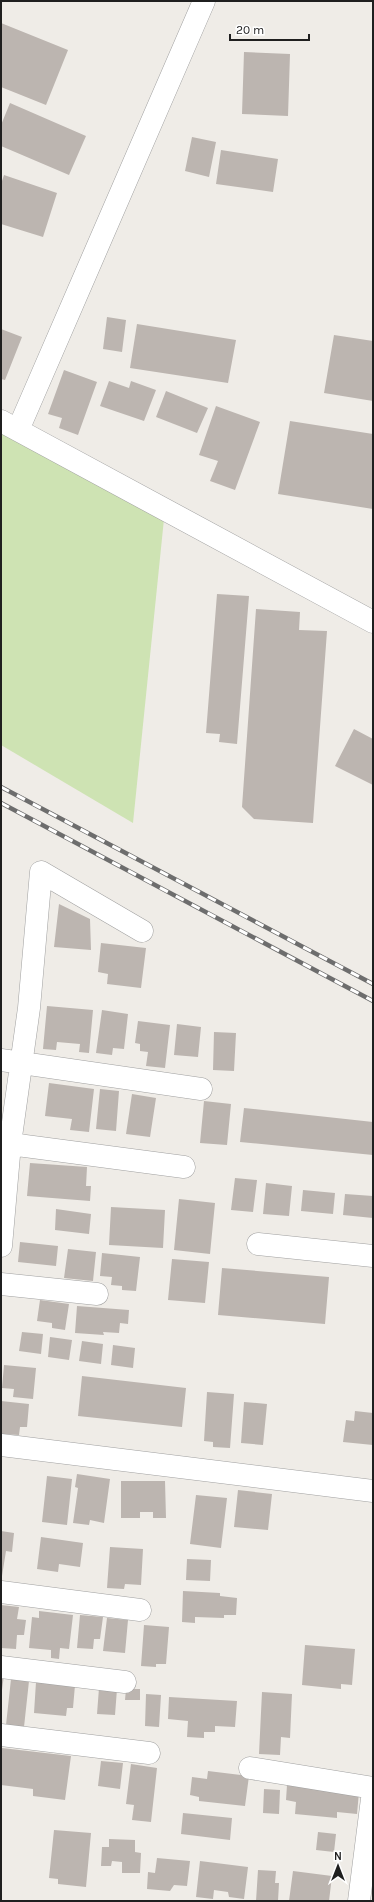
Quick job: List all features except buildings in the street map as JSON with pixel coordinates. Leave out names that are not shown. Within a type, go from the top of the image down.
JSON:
[{"type":"street","points":[[204,1],[10,425],[373,622]]},
{"type":"street","points":[[1,1246],[10,1144],[11,1062],[29,1008],[41,872],[142,931]]},
{"type":"street","points":[[11,1062],[201,1089]]},
{"type":"street","points":[[10,1144],[184,1167]]},
{"type":"street","points":[[258,1244],[373,1256]]},
{"type":"street","points":[[1,1284],[97,1294]]},
{"type":"street","points":[[1,1445],[373,1491]]},
{"type":"street","points":[[1,1592],[140,1610]]},
{"type":"street","points":[[1,1666],[125,1682]]},
{"type":"street","points":[[1,1735],[150,1754]]},
{"type":"street","points":[[250,1768],[373,1788]]},
{"type":"street","points":[[359,1901],[367,1878],[373,1791]]},
{"type":"green space","points":[[1,422],[165,509],[133,823],[1,745]]},
{"type":"railway","points":[[1,787],[373,984]]},
{"type":"railway","points":[[1,803],[373,1001]]}]
